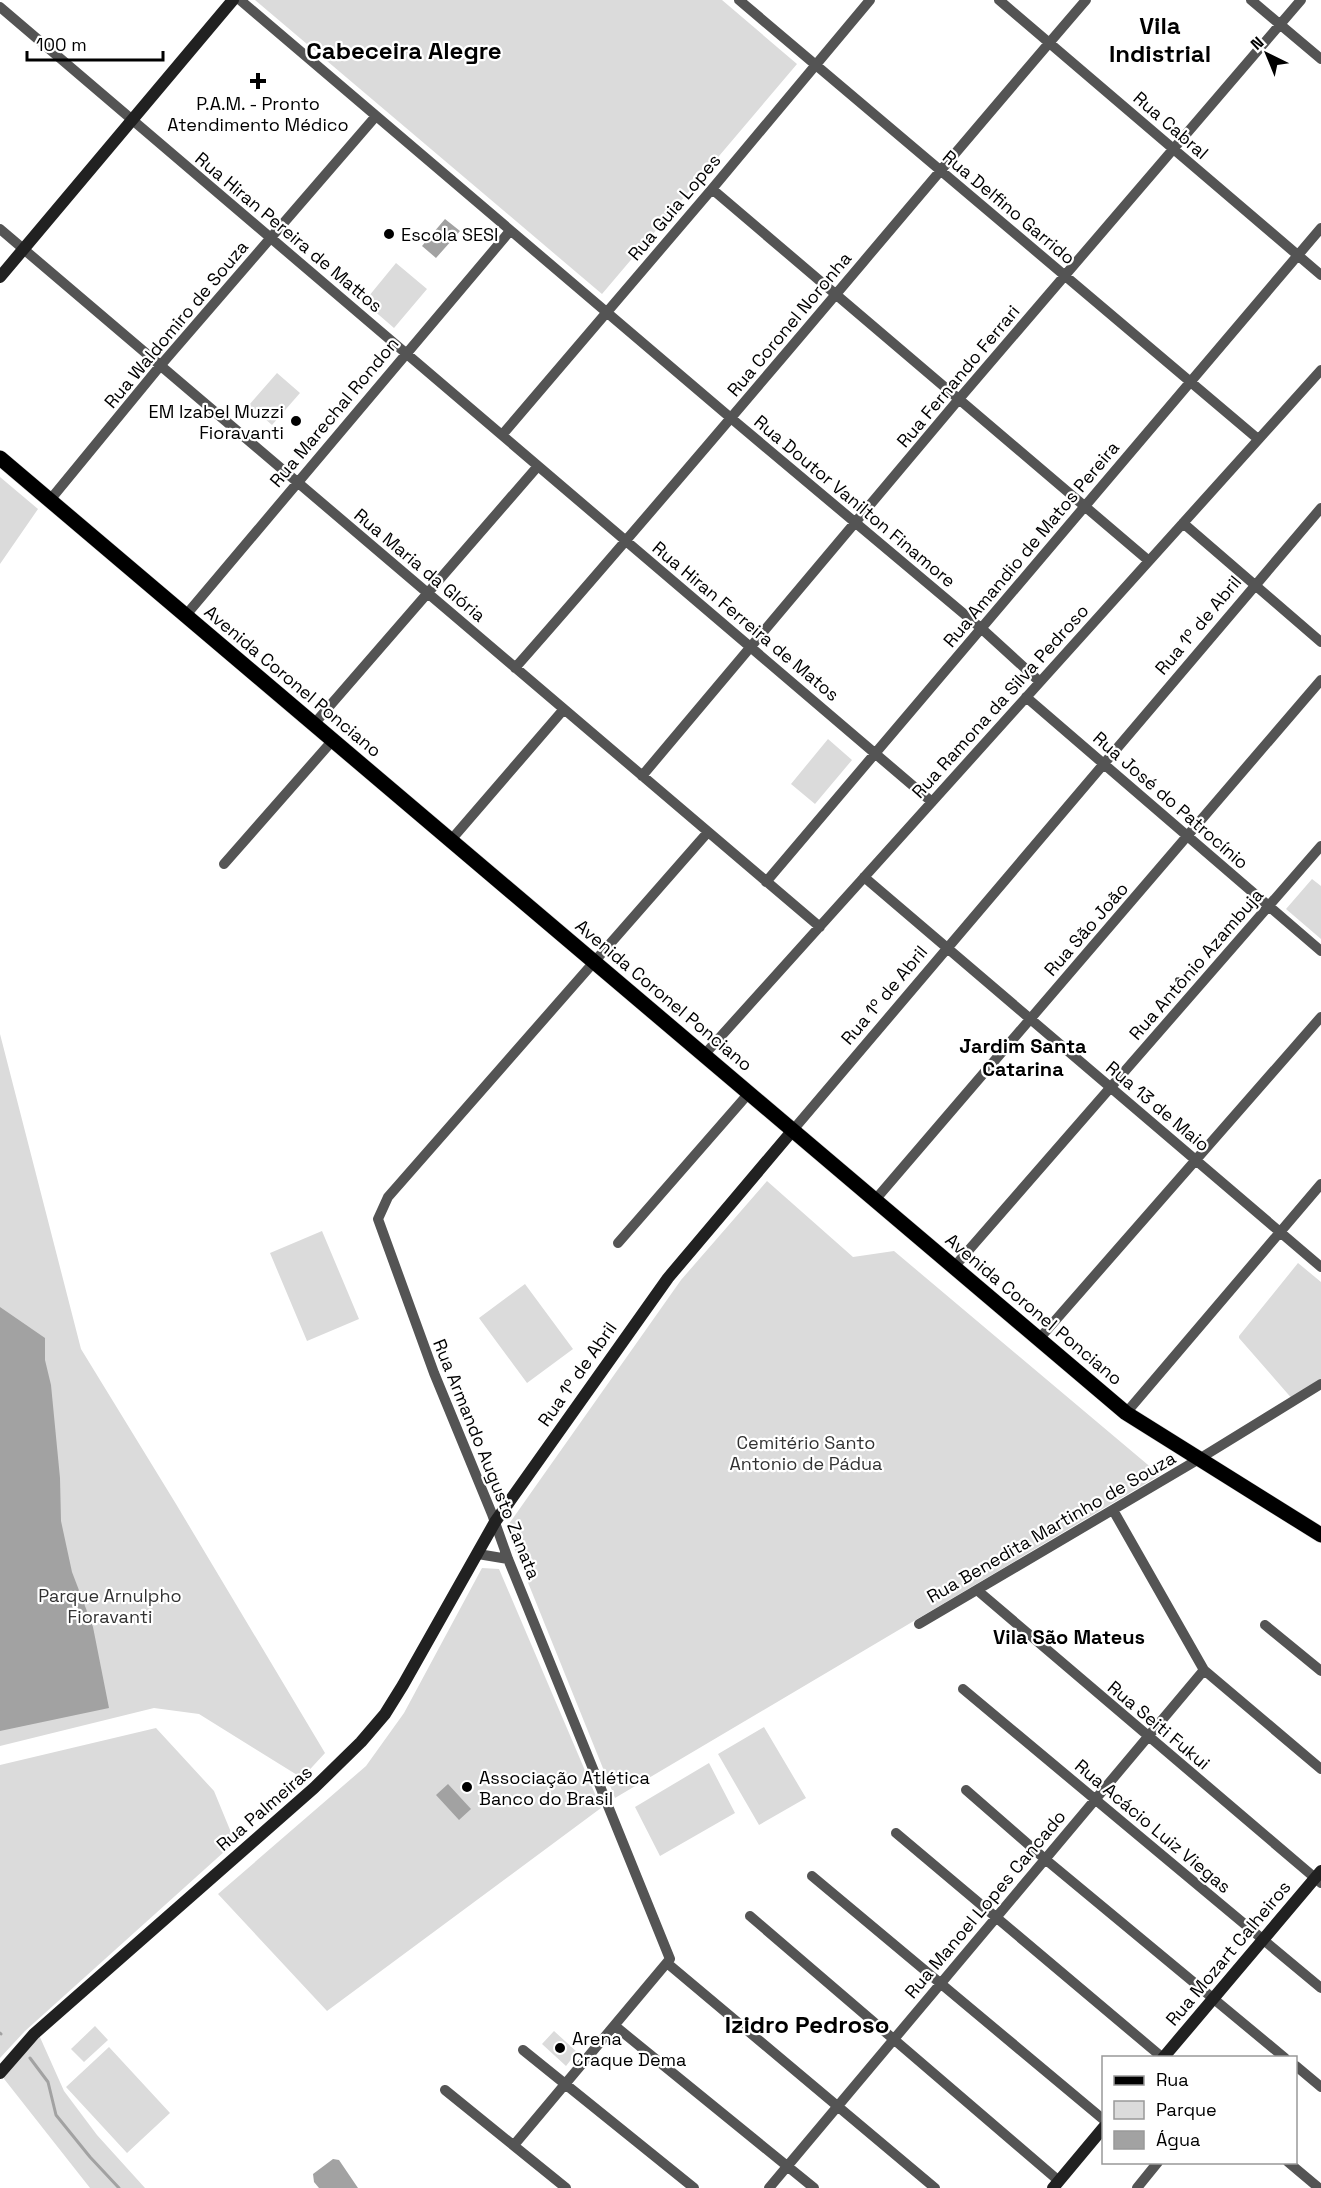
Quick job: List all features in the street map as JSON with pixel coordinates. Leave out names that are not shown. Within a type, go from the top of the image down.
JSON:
[{"type":"main road","name":"Avenida Coronel Ponciano","points":[[0,458],[1126,1413],[1321,1535]]},
{"type":"street","points":[[0,277],[233,0]]},
{"type":"street","name":"Rua Doutor Vanilton Finamore","points":[[240,0],[982,629],[1040,682]]},
{"type":"street","name":"Rua Delfino Garrido","points":[[739,0],[1258,439]]},
{"type":"street","name":"Rua Guia Lopes","points":[[502,435],[870,0]]},
{"type":"street","name":"Rua Cabral","points":[[999,0],[1321,276]]},
{"type":"street","name":"Rua Coronel Noronha","points":[[515,668],[627,542],[939,170],[1086,0]]},
{"type":"street","points":[[1251,0],[1321,60]]},
{"type":"street","name":"Rua Fernando Ferrari","points":[[642,776],[959,399],[1301,0]]},
{"type":"street","name":"Rua Hiran Pereira de Mattos","points":[[0,7],[502,435]]},
{"type":"street","name":"Rua Waldomiro de Souza","points":[[50,500],[160,366],[376,116]]},
{"type":"street","points":[[712,189],[1149,561]]},
{"type":"street","name":"Rua Amandio de Matos Pereira","points":[[766,882],[1321,228]]},
{"type":"street","name":"Rua Maria da Glória","points":[[0,229],[820,927]]},
{"type":"street","name":"Rua Marechal Rondon","points":[[186,615],[510,231]]},
{"type":"street","name":"Rua Ramona da Silva Pedroso","points":[[704,1055],[1321,369]]},
{"type":"street","name":"Rua Hiran Ferreira de Matos","points":[[502,435],[932,802]]},
{"type":"street","points":[[314,724],[538,466]]},
{"type":"street","name":"Rua 1º de Abril","points":[[495,1522],[668,1278],[1321,508]]},
{"type":"street","points":[[1183,523],[1321,642]]},
{"type":"street","name":"Rua São João","points":[[875,1200],[1321,680]]},
{"type":"street","name":"Rua José do Patrocínio","points":[[1026,697],[1321,951]]},
{"type":"street","points":[[451,840],[564,710]]},
{"type":"street","points":[[224,864],[333,740]]},
{"type":"street","name":"Rua Armando Augusto Zanata","points":[[667,1963],[670,1959],[429,1362],[378,1219],[388,1197],[708,832]]},
{"type":"street","name":"Rua Antônio Azambuja","points":[[954,1267],[1321,846]]},
{"type":"street","name":"Rua 13 de Maio","points":[[864,877],[1321,1267]]},
{"type":"street","points":[[1039,1339],[1321,1017]]},
{"type":"street","points":[[618,1243],[749,1093]]},
{"type":"street","points":[[1126,1413],[1321,1184]]},
{"type":"street","name":"Rua Benedita Martinho de Souza","points":[[919,1624],[1199,1459],[1321,1384]]},
{"type":"street","points":[[1113,1510],[1201,1665],[1321,1769]]},
{"type":"street","name":"Rua Palmeiras","points":[[0,2073],[34,2034],[314,1788],[361,1742],[385,1714],[403,1686],[495,1522]]},
{"type":"street","points":[[478,1554],[508,1559]]},
{"type":"street","name":"Rua Seiti Fukui","points":[[977,1590],[1148,1737],[1319,1878]]},
{"type":"street","points":[[1265,1625],[1321,1671]]},
{"type":"street","name":"Rua Manoel Lopes Cancado","points":[[769,2188],[1148,1737],[1201,1665]]},
{"type":"street","name":"Rua Acácio Luiz Viegas","points":[[963,1689],[1321,1988]]},
{"type":"street","points":[[966,1790],[1045,1859],[1283,2056]]},
{"type":"street","points":[[896,1833],[1162,2056]]},
{"type":"street","points":[[812,1876],[1102,2118]]},
{"type":"street","name":"Rua Mozart Calheiros","points":[[1164,2056],[1319,1878]]},
{"type":"street","points":[[750,1916],[893,2038],[1056,2184],[1102,2129]]},
{"type":"street","points":[[514,2145],[667,1963],[935,2188]]},
{"type":"street","points":[[615,2026],[814,2188]]},
{"type":"street","points":[[523,2050],[694,2188]]},
{"type":"street","points":[[1297,2067],[1321,2087]]},
{"type":"street","points":[[445,2090],[566,2188]]},
{"type":"street","points":[[1137,2188],[1157,2164]]},
{"type":"street","points":[[1289,2164],[1318,2188]]},
{"type":"green space","points":[[255,0],[722,0],[797,64],[602,294]]},
{"type":"green space","points":[[396,263],[427,289],[394,328],[364,302]]},
{"type":"green space","points":[[277,373],[300,393],[272,425],[249,405]]},
{"type":"green space","points":[[0,477],[38,509],[0,564]]},
{"type":"green space","points":[[828,739],[852,760],[815,804],[791,784]]},
{"type":"green space","points":[[1312,879],[1321,886],[1321,939],[1286,909]]},
{"type":"green space","name":"Parque Arnulpho Fioravanti","points":[[0,1034],[81,1349],[325,1753],[302,1778],[199,1714],[154,1708],[0,1746]]},
{"type":"green space","name":"Cemitério Santo Antonio de Pádua","points":[[767,1181],[853,1257],[894,1251],[1160,1475],[615,1798],[506,1528],[681,1280]]},
{"type":"green space","points":[[322,1231],[359,1319],[307,1341],[270,1253]]},
{"type":"green space","points":[[1298,1263],[1321,1282],[1321,1384],[1294,1401],[1239,1336]]},
{"type":"green space","points":[[525,1284],[573,1349],[527,1383],[479,1318]]},
{"type":"green space","name":"Associação Atlética Banco do Brasil","points":[[482,1568],[499,1569],[601,1808],[327,2011],[218,1894],[366,1766],[404,1713]]},
{"type":"green space","points":[[764,1727],[806,1798],[759,1825],[718,1754]]},
{"type":"green space","points":[[156,1728],[214,1791],[235,1842],[25,2031],[0,2058],[0,1765]]},
{"type":"green space","points":[[709,1763],[735,1813],[660,1856],[635,1807]]},
{"type":"green space","points":[[95,2026],[108,2040],[84,2062],[71,2049]]},
{"type":"green space","name":"Arena Craque Dema","points":[[554,2031],[577,2052],[566,2066],[542,2044]]},
{"type":"green space","points":[[39,2035],[64,2091],[97,2135],[145,2188],[90,2188],[1,2075]]},
{"type":"green space","points":[[109,2047],[170,2113],[127,2153],[66,2087]]},
{"type":"water","points":[[445,219],[460,231],[436,258],[422,246]]},
{"type":"water","points":[[0,1307],[45,1338],[45,1360],[51,1385],[60,1478],[61,1521],[72,1572],[93,1627],[109,1708],[0,1731]]},
{"type":"water","points":[[448,1784],[471,1809],[459,1820],[436,1795]]},
{"type":"water","points":[[333,2159],[339,2160],[358,2188],[319,2188],[314,2182],[313,2174]]},
{"type":"waterway","points":[[30,2058],[48,2082],[56,2115],[119,2188]]},
{"type":"place","name":"P.A.M. - Pronto Atendimento Médico","points":[[258,81]]},
{"type":"place","name":"Escola SESI","points":[[389,234]]},
{"type":"place","name":"EM Izabel Muzzi Fioravanti","points":[[296,421]]},
{"type":"place","name":"Associação Atlética Banco do Brasil","points":[[467,1787]]},
{"type":"place","name":"Arena Craque Dema","points":[[560,2048]]},
{"type":"district","name":"Vila Indistrial","points":[[1160,39]]},
{"type":"district","name":"Cabeceira Alegre","points":[[404,50]]},
{"type":"district","name":"Jardim Santa Catarina","points":[[1023,1058]]},
{"type":"district","name":"Vila São Mateus","points":[[1069,1637]]},
{"type":"district","name":"Izidro Pedroso","points":[[807,2024]]}]
